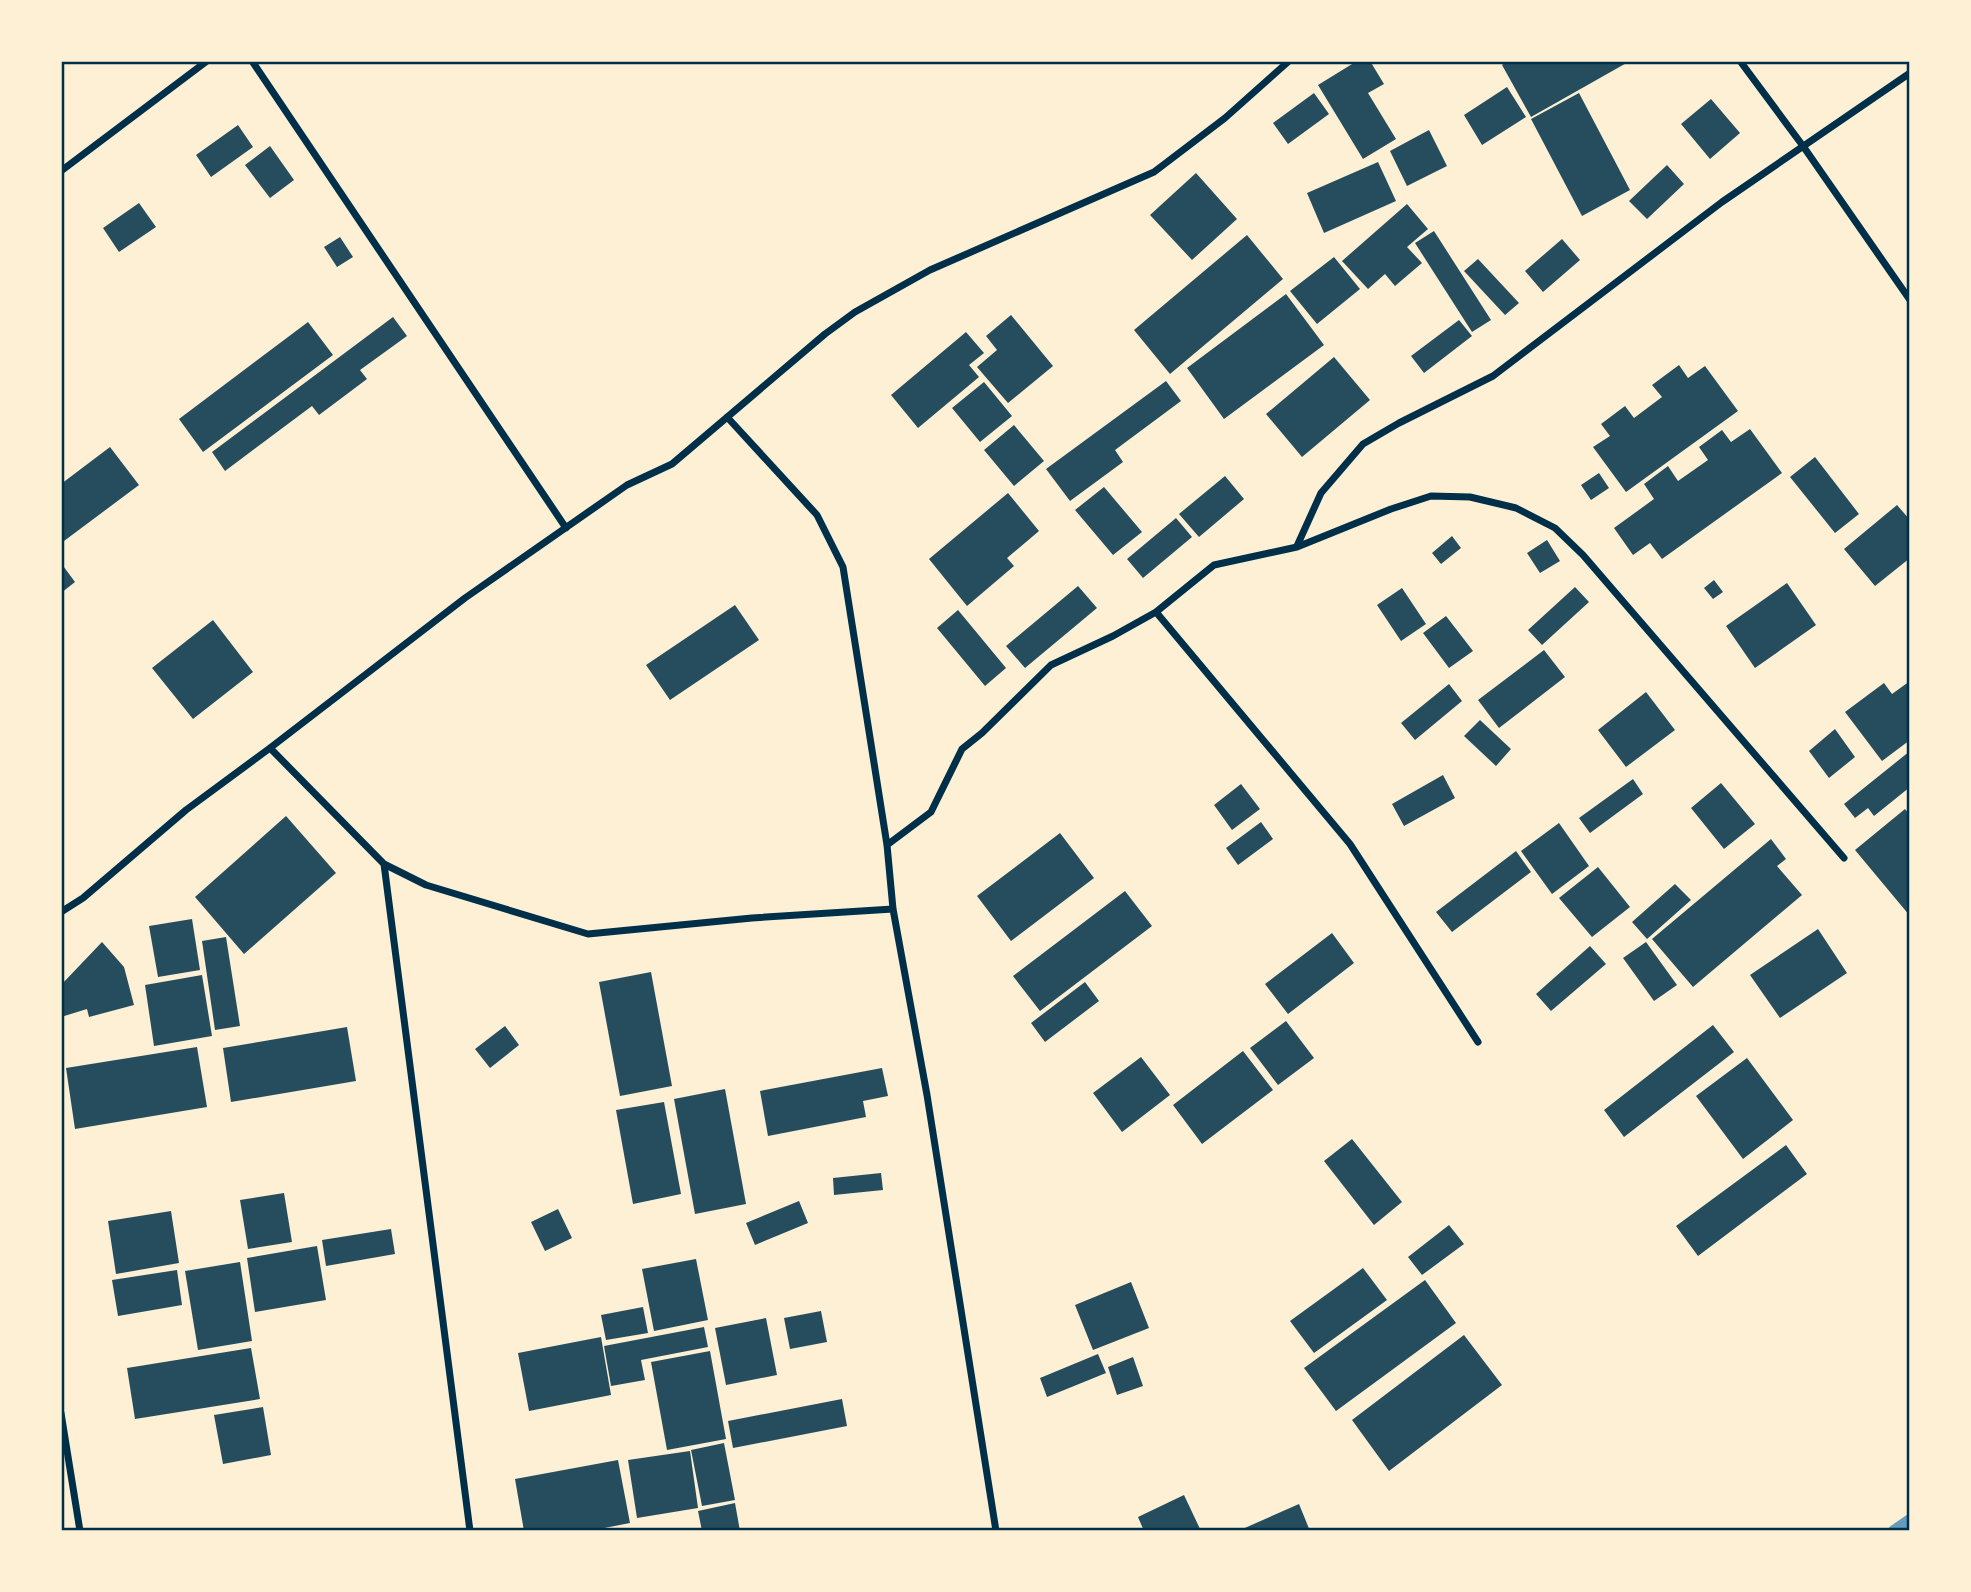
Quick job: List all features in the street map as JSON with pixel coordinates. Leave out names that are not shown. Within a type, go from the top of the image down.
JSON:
[{"type":"street","points":[[61,171],[208,61]]},
{"type":"street","points":[[252,61],[566,528]]},
{"type":"street","points":[[61,912],[83,898],[186,810],[465,598],[626,485],[672,464],[825,334],[855,312],[930,270],[1154,172],[1225,118],[1289,61]]},
{"type":"street","points":[[1740,61],[1804,146],[1910,300]]},
{"type":"street","points":[[1297,547],[1321,493],[1363,444],[1493,376],[1722,202],[1910,73]]},
{"type":"street","points":[[727,418],[817,515],[843,567],[887,845],[893,909],[927,1095],[996,1531]]},
{"type":"street","points":[[887,845],[931,812],[962,749],[982,733],[1051,664],[1113,636],[1156,612],[1214,565],[1297,547],[1391,509],[1432,496],[1470,497],[1516,508],[1555,528],[1583,555],[1844,858]]},
{"type":"street","points":[[1156,612],[1350,844],[1478,1042]]},
{"type":"street","points":[[270,748],[384,864],[426,886],[588,934],[752,918],[893,909]]},
{"type":"street","points":[[384,864],[470,1531]]},
{"type":"street","points":[[61,1413],[80,1531]]},
{"type":"building","points":[[1357,61],[1370,61],[1384,84],[1368,93],[1396,139],[1363,159],[1318,85]]},
{"type":"building","points":[[1507,61],[1630,61],[1531,117],[1502,65]]},
{"type":"building","points":[[1507,87],[1526,117],[1482,145],[1464,115]]},
{"type":"building","points":[[1314,93],[1329,114],[1288,144],[1273,123]]},
{"type":"building","points":[[1579,93],[1630,190],[1582,216],[1531,119]]},
{"type":"building","points":[[1711,99],[1740,133],[1710,159],[1681,124]]},
{"type":"building","points":[[238,125],[253,147],[211,177],[196,155]]},
{"type":"building","points":[[1429,130],[1447,166],[1407,186],[1390,151]]},
{"type":"building","points":[[270,146],[294,180],[270,198],[245,165]]},
{"type":"building","points":[[1378,162],[1396,201],[1324,233],[1307,193]]},
{"type":"building","points":[[1667,165],[1684,184],[1647,219],[1629,201]]},
{"type":"building","points":[[1196,173],[1237,219],[1192,260],[1150,215]]},
{"type":"building","points":[[139,203],[156,227],[119,252],[103,228]]},
{"type":"building","points":[[1407,204],[1428,229],[1407,247],[1422,263],[1395,286],[1385,274],[1368,289],[1342,261]]},
{"type":"building","points":[[1434,231],[1491,320],[1472,332],[1415,243]]},
{"type":"building","points":[[1247,235],[1283,279],[1170,374],[1134,330]]},
{"type":"building","points":[[340,237],[353,257],[337,267],[324,247]]},
{"type":"building","points":[[1562,239],[1580,260],[1543,292],[1525,271]]},
{"type":"building","points":[[1334,257],[1360,289],[1317,324],[1290,291]]},
{"type":"building","points":[[1478,259],[1519,303],[1505,315],[1464,271]]},
{"type":"building","points":[[1286,294],[1324,345],[1224,419],[1187,368]]},
{"type":"building","points":[[1011,315],[1053,366],[1008,403],[977,367],[997,350],[986,336]]},
{"type":"building","points":[[393,317],[407,336],[360,370],[367,379],[319,415],[312,406],[225,471],[212,452]]},
{"type":"building","points":[[1459,320],[1472,336],[1424,373],[1411,356]]},
{"type":"building","points":[[308,322],[333,355],[203,452],[179,419]]},
{"type":"building","points":[[966,332],[984,353],[969,365],[979,377],[918,428],[891,395]]},
{"type":"building","points":[[1334,357],[1370,400],[1302,457],[1266,414]]},
{"type":"building","points":[[1679,365],[1688,378],[1705,366],[1738,411],[1626,492],[1593,447],[1610,436],[1601,424],[1625,406],[1634,418],[1662,397],[1652,385]]},
{"type":"building","points":[[1166,381],[1181,401],[1115,450],[1123,462],[1070,501],[1046,469]]},
{"type":"building","points":[[984,382],[1012,416],[980,442],[952,408]]},
{"type":"building","points":[[1014,425],[1044,461],[1014,486],[984,450]]},
{"type":"building","points":[[1750,429],[1782,473],[1662,559],[1650,543],[1633,555],[1614,528],[1654,499],[1644,484],[1668,466],[1678,481],[1708,460],[1699,447],[1722,430],[1731,442]]},
{"type":"building","points":[[110,447],[139,485],[64,541],[61,538],[61,484]]},
{"type":"building","points":[[1815,457],[1859,514],[1835,533],[1790,477]]},
{"type":"building","points":[[1599,473],[1609,488],[1591,500],[1581,485]]},
{"type":"building","points":[[1225,476],[1244,499],[1199,537],[1179,514]]},
{"type":"building","points":[[1104,487],[1142,532],[1113,555],[1075,510]]},
{"type":"building","points":[[1008,493],[1039,531],[1007,558],[1014,566],[967,606],[929,559]]},
{"type":"building","points":[[1897,505],[1910,520],[1910,558],[1875,586],[1844,549]]},
{"type":"building","points":[[1176,518],[1192,537],[1143,578],[1127,559]]},
{"type":"building","points":[[1452,536],[1461,548],[1441,564],[1432,553]]},
{"type":"building","points":[[1547,540],[1560,561],[1540,573],[1527,553]]},
{"type":"building","points":[[61,563],[75,582],[61,593]]},
{"type":"building","points":[[1714,580],[1723,592],[1713,599],[1704,588]]},
{"type":"building","points":[[1787,583],[1816,625],[1755,668],[1726,626]]},
{"type":"building","points":[[1078,586],[1097,608],[1025,668],[1006,646]]},
{"type":"building","points":[[1575,587],[1589,602],[1542,645],[1528,630]]},
{"type":"building","points":[[1402,588],[1426,624],[1401,641],[1377,605]]},
{"type":"building","points":[[735,605],[759,640],[670,700],[646,665]]},
{"type":"building","points":[[958,610],[1006,668],[985,686],[937,628]]},
{"type":"building","points":[[1446,616],[1473,651],[1449,668],[1423,633]]},
{"type":"building","points":[[213,620],[253,672],[193,719],[152,668]]},
{"type":"building","points":[[1544,650],[1565,677],[1499,728],[1478,700]]},
{"type":"building","points":[[1910,681],[1910,740],[1882,761],[1845,712],[1884,683],[1892,694]]},
{"type":"building","points":[[1449,684],[1462,701],[1415,740],[1401,723]]},
{"type":"building","points":[[1646,692],[1675,730],[1626,767],[1598,730]]},
{"type":"building","points":[[1480,720],[1511,749],[1496,766],[1464,736]]},
{"type":"building","points":[[1835,729],[1855,757],[1829,778],[1809,751]]},
{"type":"building","points":[[1910,751],[1910,787],[1874,816],[1868,808],[1855,818],[1844,804]]},
{"type":"building","points":[[1443,775],[1455,798],[1404,826],[1392,804]]},
{"type":"building","points":[[1633,779],[1643,794],[1590,833],[1579,818]]},
{"type":"building","points":[[1721,783],[1755,824],[1724,849],[1691,808]]},
{"type":"building","points":[[1241,784],[1260,809],[1232,830],[1214,805]]},
{"type":"building","points":[[1905,809],[1910,815],[1910,916],[1855,850]]},
{"type":"building","points":[[286,816],[336,873],[244,954],[195,897]]},
{"type":"building","points":[[1261,822],[1273,839],[1238,865],[1226,848]]},
{"type":"building","points":[[1559,823],[1589,866],[1552,894],[1521,851]]},
{"type":"building","points":[[1060,833],[1094,878],[1011,941],[977,896]]},
{"type":"building","points":[[1771,839],[1786,859],[1777,866],[1802,895],[1693,987],[1652,939]]},
{"type":"building","points":[[1516,851],[1531,872],[1452,932],[1436,912]]},
{"type":"building","points":[[1598,867],[1630,907],[1592,937],[1559,898]]},
{"type":"building","points":[[1675,884],[1691,900],[1647,939],[1632,922]]},
{"type":"building","points":[[1125,891],[1152,926],[1040,1011],[1013,976]]},
{"type":"building","points":[[192,919],[200,970],[158,977],[149,926]]},
{"type":"building","points":[[1818,929],[1847,973],[1780,1018],[1750,975]]},
{"type":"building","points":[[1332,933],[1354,963],[1288,1014],[1265,984]]},
{"type":"building","points":[[226,937],[240,1026],[215,1030],[202,941]]},
{"type":"building","points":[[102,942],[124,967],[134,1005],[89,1017],[87,1009],[61,1017],[61,985]]},
{"type":"building","points":[[1646,942],[1677,985],[1654,1001],[1623,958]]},
{"type":"building","points":[[1590,946],[1606,964],[1551,1011],[1536,994]]},
{"type":"building","points":[[651,972],[672,1086],[620,1096],[599,982]]},
{"type":"building","points":[[202,975],[212,1036],[154,1046],[145,985]]},
{"type":"building","points":[[1085,982],[1099,1001],[1045,1042],[1031,1023]]},
{"type":"building","points":[[1286,1021],[1314,1058],[1278,1085],[1250,1048]]},
{"type":"building","points":[[1713,1025],[1734,1052],[1624,1137],[1604,1110]]},
{"type":"building","points":[[505,1026],[519,1045],[490,1068],[475,1049]]},
{"type":"building","points":[[347,1027],[356,1081],[231,1102],[223,1048]]},
{"type":"building","points":[[197,1047],[207,1107],[75,1129],[66,1068]]},
{"type":"building","points":[[1243,1051],[1273,1090],[1202,1144],[1173,1105]]},
{"type":"building","points":[[1141,1057],[1170,1095],[1122,1132],[1093,1093]]},
{"type":"building","points":[[1747,1058],[1793,1120],[1743,1159],[1696,1096]]},
{"type":"building","points":[[882,1068],[888,1096],[863,1101],[866,1117],[768,1136],[760,1091]]},
{"type":"building","points":[[725,1089],[746,1204],[695,1214],[674,1099]]},
{"type":"building","points":[[664,1102],[681,1194],[633,1204],[616,1110]]},
{"type":"building","points":[[1352,1139],[1402,1202],[1374,1225],[1324,1161]]},
{"type":"building","points":[[1786,1145],[1807,1174],[1698,1256],[1676,1226]]},
{"type":"building","points":[[881,1173],[883,1190],[834,1195],[833,1178]]},
{"type":"building","points":[[284,1193],[292,1242],[248,1249],[240,1200]]},
{"type":"building","points":[[799,1201],[808,1223],[755,1245],[746,1223]]},
{"type":"building","points":[[558,1209],[572,1238],[545,1251],[531,1222]]},
{"type":"building","points":[[171,1211],[179,1263],[116,1274],[108,1221]]},
{"type":"building","points":[[1449,1225],[1464,1244],[1422,1275],[1408,1257]]},
{"type":"building","points":[[391,1229],[395,1254],[326,1266],[322,1240]]},
{"type":"building","points":[[317,1246],[326,1300],[255,1312],[247,1258]]},
{"type":"building","points":[[696,1259],[708,1320],[654,1331],[642,1269]]},
{"type":"building","points":[[240,1262],[252,1341],[198,1350],[185,1271]]},
{"type":"building","points":[[1363,1268],[1387,1300],[1314,1353],[1290,1321]]},
{"type":"building","points":[[177,1270],[182,1305],[118,1316],[112,1280]]},
{"type":"building","points":[[1425,1280],[1456,1323],[1336,1411],[1304,1368]]},
{"type":"building","points":[[1131,1282],[1149,1328],[1093,1350],[1075,1305]]},
{"type":"building","points":[[643,1307],[648,1333],[606,1340],[601,1315]]},
{"type":"building","points":[[821,1311],[827,1342],[790,1349],[784,1318]]},
{"type":"building","points":[[766,1318],[777,1375],[726,1385],[715,1328]]},
{"type":"building","points":[[704,1327],[708,1347],[641,1360],[645,1380],[611,1386],[604,1346]]},
{"type":"building","points":[[1464,1335],[1502,1385],[1389,1471],[1352,1420]]},
{"type":"building","points":[[601,1337],[611,1395],[529,1411],[518,1353]]},
{"type":"building","points":[[251,1348],[260,1399],[135,1419],[127,1368]]},
{"type":"building","points":[[710,1351],[726,1439],[667,1450],[651,1362]]},
{"type":"building","points":[[1098,1354],[1106,1373],[1047,1397],[1040,1378]]},
{"type":"building","points":[[1133,1357],[1143,1386],[1117,1395],[1108,1367]]},
{"type":"building","points":[[842,1399],[847,1426],[733,1448],[728,1421]]},
{"type":"building","points":[[263,1407],[271,1455],[223,1464],[214,1415]]},
{"type":"building","points":[[724,1443],[735,1500],[702,1506],[691,1450]]},
{"type":"building","points":[[690,1451],[698,1508],[637,1518],[628,1460]]},
{"type":"building","points":[[618,1460],[630,1523],[589,1531],[524,1531],[515,1479]]},
{"type":"building","points":[[1184,1495],[1201,1531],[1144,1531],[1138,1517]]},
{"type":"building","points":[[735,1503],[740,1531],[702,1531],[698,1511]]},
{"type":"building","points":[[1299,1504],[1310,1531],[1238,1531]]},
{"type":"waterway","points":[[1894,1531],[1910,1520]]}]
